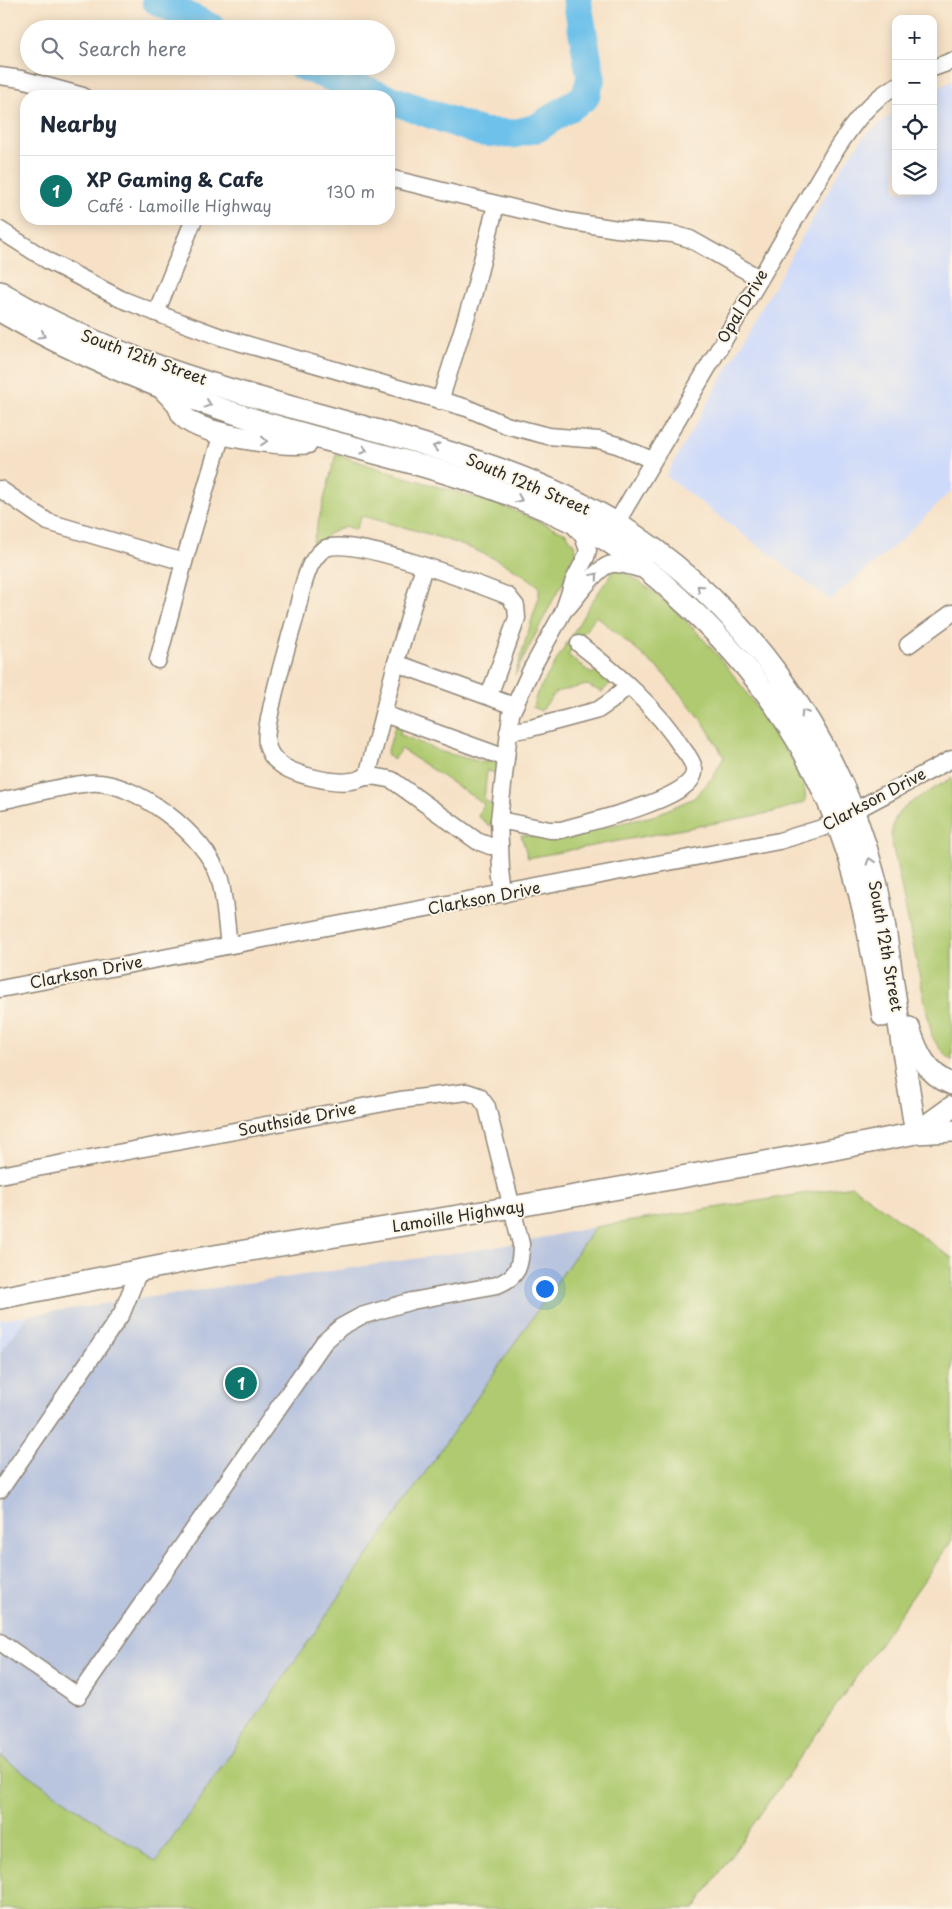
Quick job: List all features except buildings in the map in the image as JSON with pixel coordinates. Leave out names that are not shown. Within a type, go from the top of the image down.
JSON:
[{"type":"main road","name":"South 12th Street","points":[[0,292],[75,332],[181,373],[274,403],[446,450],[486,463],[547,488],[611,532],[685,575],[715,602],[755,645],[782,680],[808,720],[836,774],[910,1134]]},
{"type":"main road","name":"South 12th Street","points":[[0,311],[47,338],[100,364],[164,389],[260,422],[328,439],[493,488],[570,521],[611,532],[648,571],[716,632],[750,669],[768,694],[844,815],[875,878],[881,903],[910,1134]]},
{"type":"main road","points":[[164,389],[184,417],[222,433],[259,441],[305,444],[328,439]]},
{"type":"main road","points":[[888,955],[917,1052],[928,1069],[940,1079],[952,1084]]},
{"type":"main road","name":"Lamoille Highway","points":[[910,1134],[952,1107]]},
{"type":"main road","name":"Lamoille Highway","points":[[0,1298],[202,1258],[513,1207],[799,1156],[910,1134],[952,1131]]},
{"type":"street","points":[[937,67],[952,61]]},
{"type":"street","points":[[0,76],[21,79],[61,90]]},
{"type":"street","name":"Opal Drive","points":[[611,532],[812,189],[854,123],[892,88]]},
{"type":"street","points":[[395,180],[567,221],[617,229],[673,234],[690,239],[759,278]]},
{"type":"street","points":[[440,400],[473,296],[496,205]]},
{"type":"street","points":[[156,313],[192,225]]},
{"type":"street","points":[[0,230],[50,262],[122,299],[221,337],[467,408],[506,425],[548,436],[608,442],[652,460]]},
{"type":"street","points":[[0,281],[75,332]]},
{"type":"street","points":[[158,660],[184,562],[222,433]]},
{"type":"street","points":[[0,489],[48,522],[184,562]]},
{"type":"street","points":[[504,894],[499,820],[508,732],[514,706],[530,670],[563,612],[574,580],[588,550],[583,536],[570,521]]},
{"type":"street","points":[[488,696],[517,618],[516,606],[508,596],[424,566],[362,548],[336,545],[324,548],[310,566],[274,693],[266,732],[266,744],[278,763],[286,768],[330,781],[351,781],[367,777],[392,780],[477,841],[490,846],[500,846]]},
{"type":"street","points":[[563,612],[598,571],[607,565],[614,564],[648,571]]},
{"type":"street","points":[[367,777],[396,663],[424,566]]},
{"type":"street","points":[[908,644],[952,613]]},
{"type":"street","points":[[499,820],[550,830],[562,830],[667,797],[689,782],[694,775],[694,769],[688,756],[677,739],[645,702],[614,671],[579,644]]},
{"type":"street","points":[[396,663],[514,706]]},
{"type":"street","points":[[508,732],[531,728],[598,710],[628,685]]},
{"type":"street","points":[[384,714],[506,758]]},
{"type":"street","name":"Clarkson Drive","points":[[0,988],[779,842],[820,829],[952,759]]},
{"type":"street","points":[[0,801],[91,783],[114,785],[142,796],[177,822],[200,843],[210,856],[219,878],[230,945]]},
{"type":"street","name":"Southside Drive","points":[[0,1175],[400,1100],[467,1092],[479,1096],[487,1107],[522,1244],[521,1258],[517,1270],[509,1280],[497,1285],[412,1301],[360,1316],[324,1342],[78,1696],[0,1642]]},
{"type":"street","points":[[0,1490],[122,1313],[139,1271]]},
{"type":"shaded area","points":[[952,81],[952,490],[898,543],[830,600],[666,476],[843,165],[865,135],[892,114],[892,195],[937,195],[937,89]]},
{"type":"shaded area","points":[[595,1227],[156,1862],[0,1756],[0,1353],[28,1315],[496,1247]]},
{"type":"shaded area","points":[[28,1315],[0,1353],[0,1320]]},
{"type":"green space","points":[[336,454],[398,475],[501,505],[566,533],[575,546],[578,557],[554,598],[515,675],[539,597],[539,586],[520,572],[454,542],[362,516],[355,530],[346,526],[329,534],[310,553]]},
{"type":"green space","points":[[616,567],[664,601],[686,621],[725,665],[761,713],[791,759],[803,785],[805,802],[774,812],[528,858],[521,835],[554,838],[653,816],[694,798],[713,777],[724,757],[702,720],[660,670],[596,616],[568,655],[592,674],[601,667],[618,675],[602,692],[587,685],[556,692],[541,711],[533,707],[537,693],[591,603]]},
{"type":"green space","points":[[397,719],[405,722],[399,734],[442,752],[485,763],[491,756],[500,761],[497,774],[487,770],[484,799],[500,811],[490,826],[478,816],[484,804],[401,749],[393,760],[387,754]]},
{"type":"green space","points":[[952,778],[952,1061],[939,1048],[932,1036],[891,838],[895,820],[902,810]]},
{"type":"green space","points":[[852,1186],[952,1258],[952,1540],[694,1909],[0,1909],[0,1756],[156,1862],[595,1227]]},
{"type":"waterway","points":[[156,0],[195,20]]},
{"type":"waterway","points":[[395,101],[481,132],[513,134],[537,128],[585,97],[591,78],[577,0]]},
{"type":"waterway","points":[[326,75],[365,90]]},
{"type":"place","name":"XP Gaming & Cafe","points":[[241,1383]]}]
